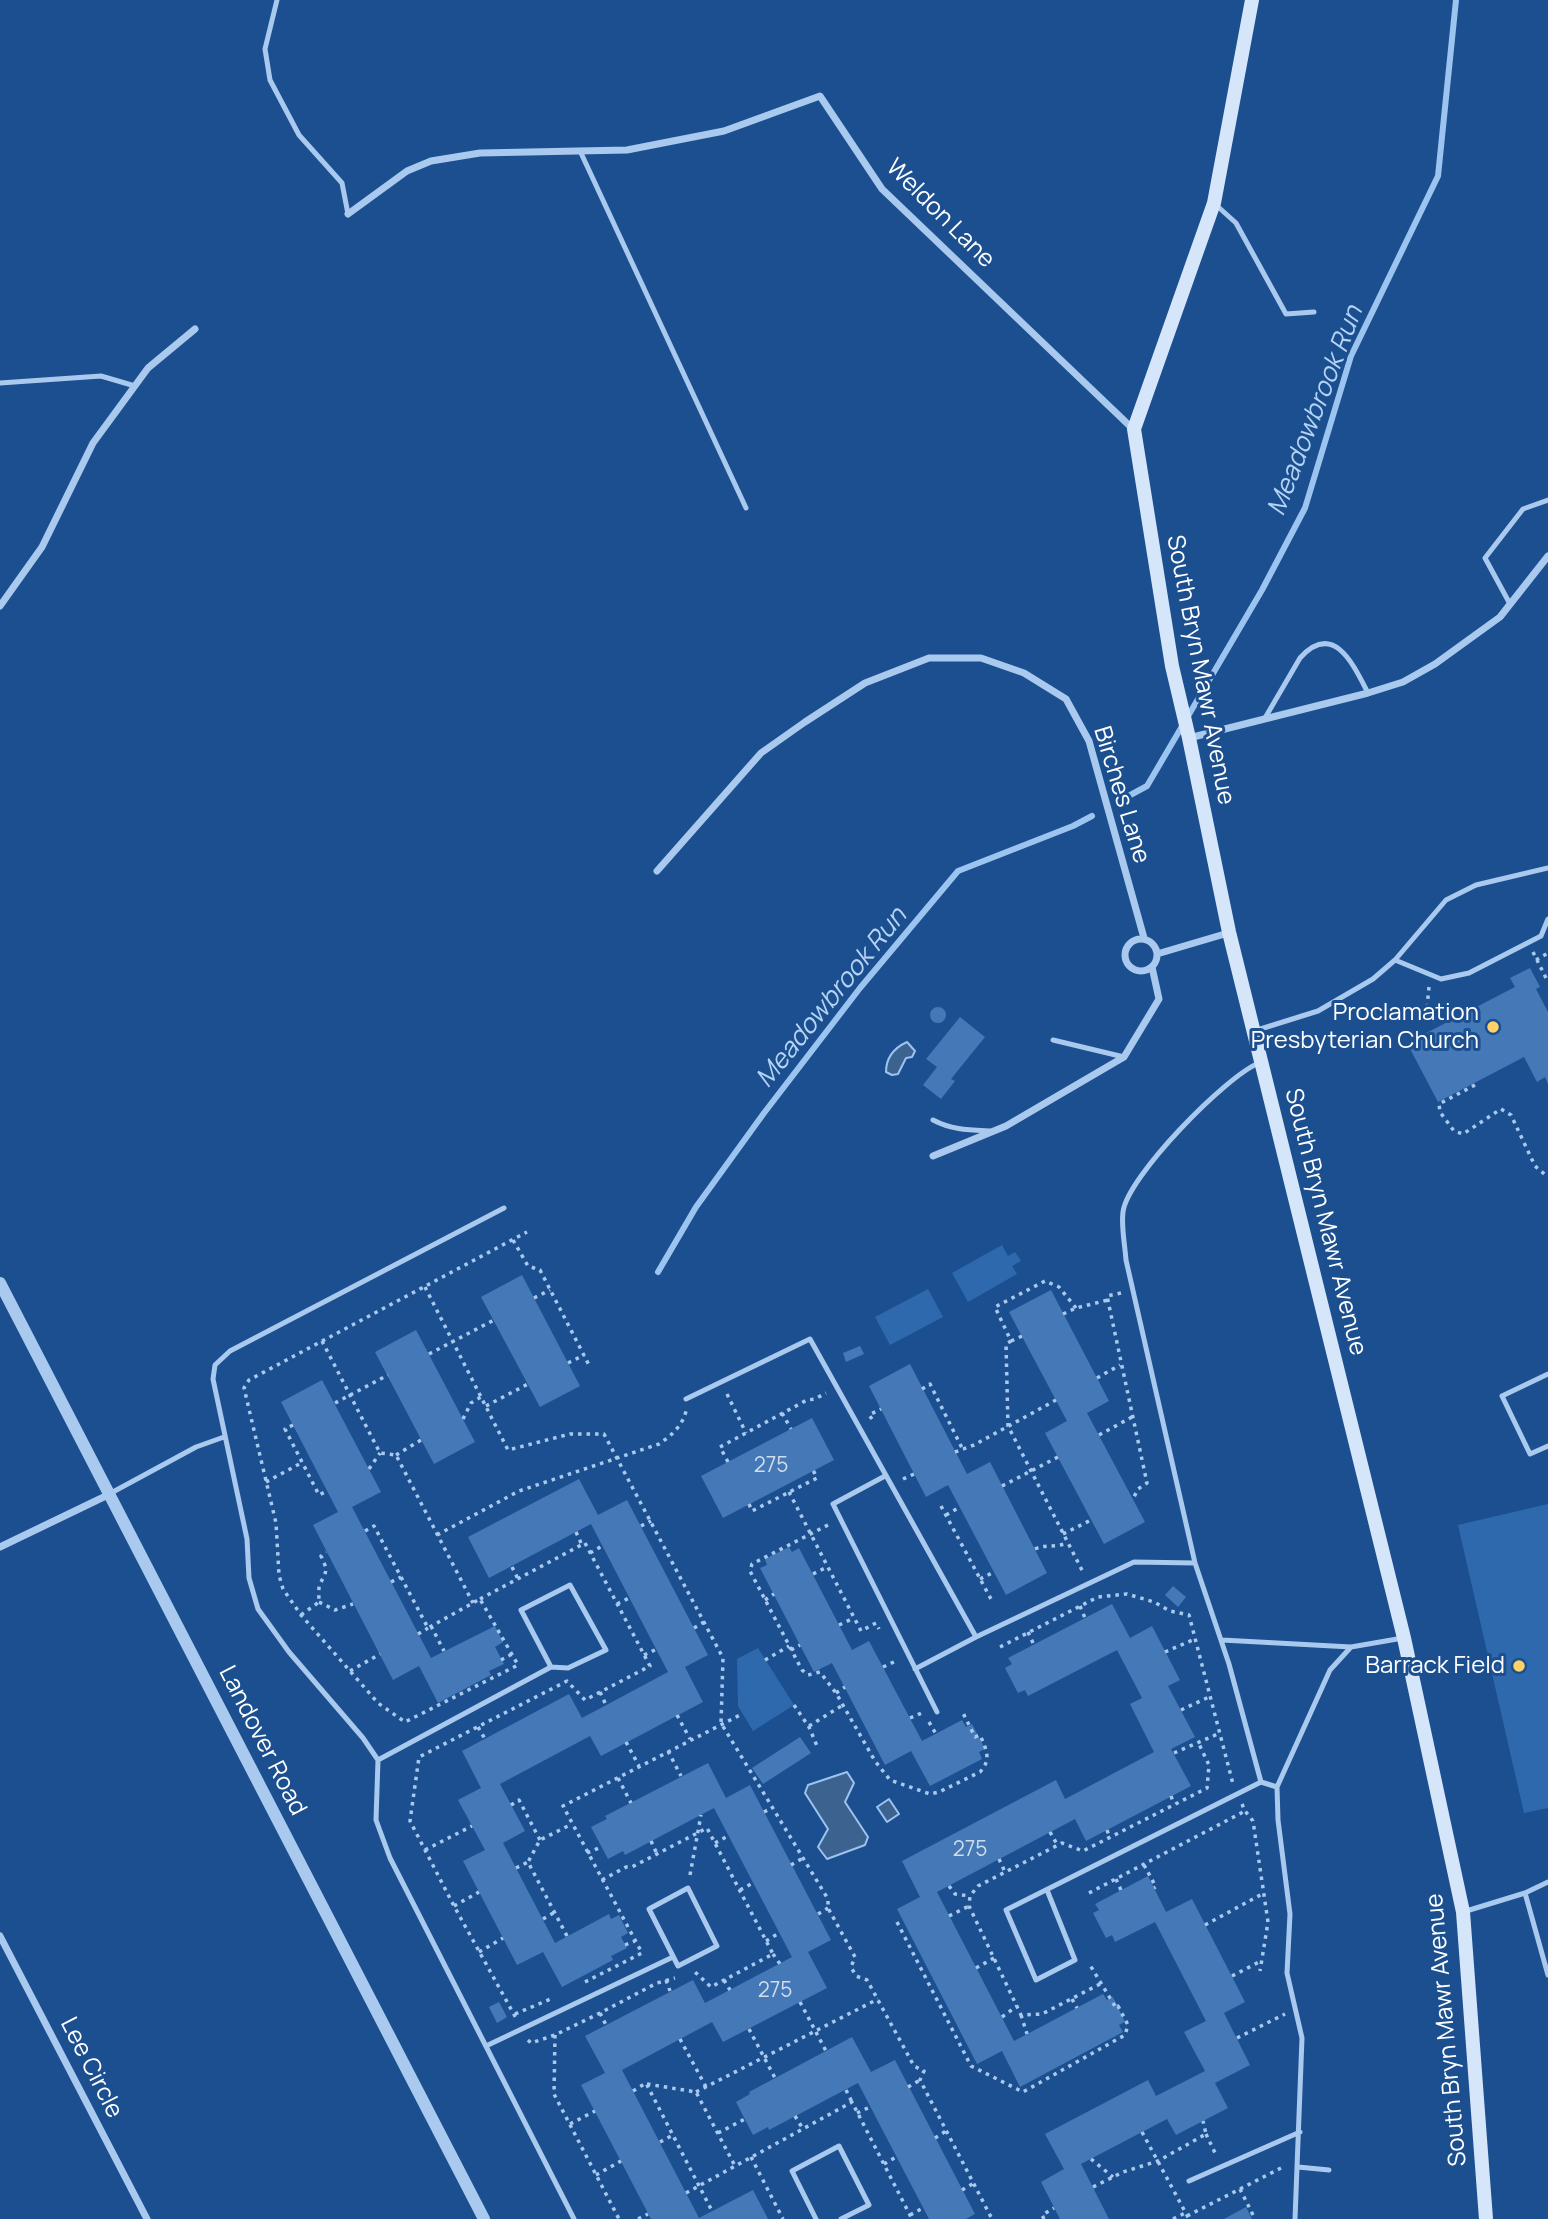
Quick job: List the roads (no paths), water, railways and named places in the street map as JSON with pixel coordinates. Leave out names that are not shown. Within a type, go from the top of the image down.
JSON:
[{"type":"main road","name":"South Bryn Mawr Avenue","points":[[1252,0],[1214,203],[1134,429],[1172,666],[1229,932],[1404,1638],[1463,1912],[1486,2219]]},
{"type":"street","name":"Weldon Lane","points":[[348,214],[407,171],[431,161],[480,153],[627,150],[724,131],[820,96],[881,189],[1134,429]]},
{"type":"street","points":[[0,606],[42,547],[93,443],[148,368],[195,329]]},
{"type":"street","points":[[1188,732],[1264,719],[1403,682],[1435,664],[1500,617],[1548,556]]},
{"type":"street","name":"Birches Lane","points":[[657,871],[761,752],[805,722],[865,683],[929,659],[981,658],[1024,673],[1066,699],[1089,741],[1144,938],[1156,947],[1157,954]]},
{"type":"street","points":[[1144,938],[1130,942],[1124,956],[1131,968],[1138,971],[1152,967],[1157,954],[1229,932]]},
{"type":"street","points":[[933,1156],[1006,1125],[1124,1057],[1159,999],[1152,967]]},
{"type":"street","name":"Landover Road","points":[[0,1283],[111,1493],[484,2219]]},
{"type":"street","points":[[0,1547],[111,1493]]},
{"type":"street","name":"Lee Circle","points":[[0,1936],[147,2219]]},
{"type":"lane","points":[[277,0],[265,49],[270,80],[299,135],[342,183],[348,214]]},
{"type":"lane","points":[[581,153],[746,508]]},
{"type":"lane","points":[[1214,203],[1236,223],[1286,314],[1314,313]]},
{"type":"lane","points":[[0,383],[100,376],[135,386]]},
{"type":"lane","points":[[1510,604],[1485,558],[1523,509],[1548,500]]},
{"type":"lane","points":[[1264,719],[1300,658],[1306,650],[1315,646],[1335,646],[1344,652],[1368,693]]},
{"type":"lane","points":[[1254,1031],[1318,1010],[1373,979],[1395,960],[1446,901],[1476,885],[1548,868]]},
{"type":"lane","points":[[1395,960],[1441,979],[1469,973],[1541,936],[1548,919]]},
{"type":"lane","points":[[1053,1040],[1124,1057]]},
{"type":"lane","points":[[1261,1782],[1222,1640],[1195,1563],[1126,1260],[1123,1211],[1131,1188],[1152,1160],[1228,1083],[1262,1062]]},
{"type":"lane","points":[[933,1120],[960,1129],[993,1131]]},
{"type":"lane","points":[[504,1208],[230,1351],[215,1366],[213,1379],[247,1539],[249,1578],[258,1609],[289,1652],[363,1738],[377,1760],[376,1820],[390,1858],[574,2219]]},
{"type":"lane","points":[[686,1399],[810,1339],[976,1637]]},
{"type":"lane","points":[[1548,1374],[1503,1396],[1530,1454],[1548,1446]]},
{"type":"lane","points":[[111,1493],[196,1447],[224,1437]]},
{"type":"lane","points":[[886,1476],[833,1504],[937,1712]]},
{"type":"lane","points":[[915,1669],[1134,1562],[1195,1563]]},
{"type":"lane","points":[[377,1760],[551,1667],[568,1668],[606,1650],[570,1585],[521,1611],[551,1667]]},
{"type":"lane","points":[[1222,1640],[1351,1647],[1404,1638]]},
{"type":"lane","points":[[1295,2219],[1302,2038],[1287,1973],[1290,1914],[1278,1820],[1277,1787],[1329,1670],[1351,1647]]},
{"type":"lane","points":[[1047,1890],[1074,1960],[1036,1980],[1006,1910],[1261,1782],[1277,1787]]},
{"type":"lane","points":[[1463,1912],[1525,1893],[1548,1882]]},
{"type":"lane","points":[[688,1888],[717,1946],[678,1966],[673,1957],[649,1909],[688,1888]]},
{"type":"lane","points":[[1525,1893],[1548,1975]]},
{"type":"lane","points":[[486,2046],[673,1957]]},
{"type":"lane","points":[[1189,2181],[1220,2165],[1300,2132]]},
{"type":"lane","points":[[816,2219],[792,2171],[839,2147],[869,2205],[841,2219]]},
{"type":"lane","points":[[1298,2167],[1329,2170]]},
{"type":"waterway","name":"Meadowbrook Run","points":[[1123,799],[1147,786],[1262,590],[1305,508],[1351,356],[1438,176],[1456,0]]},
{"type":"waterway","name":"Meadowbrook Run","points":[[658,1272],[696,1207],[764,1113],[860,988],[958,871],[1092,816]]},
{"type":"place","name":"Proclamation Presbyterian Church","points":[[1493,1027]]},
{"type":"place","name":"Barrack Field","points":[[1519,1666]]}]
